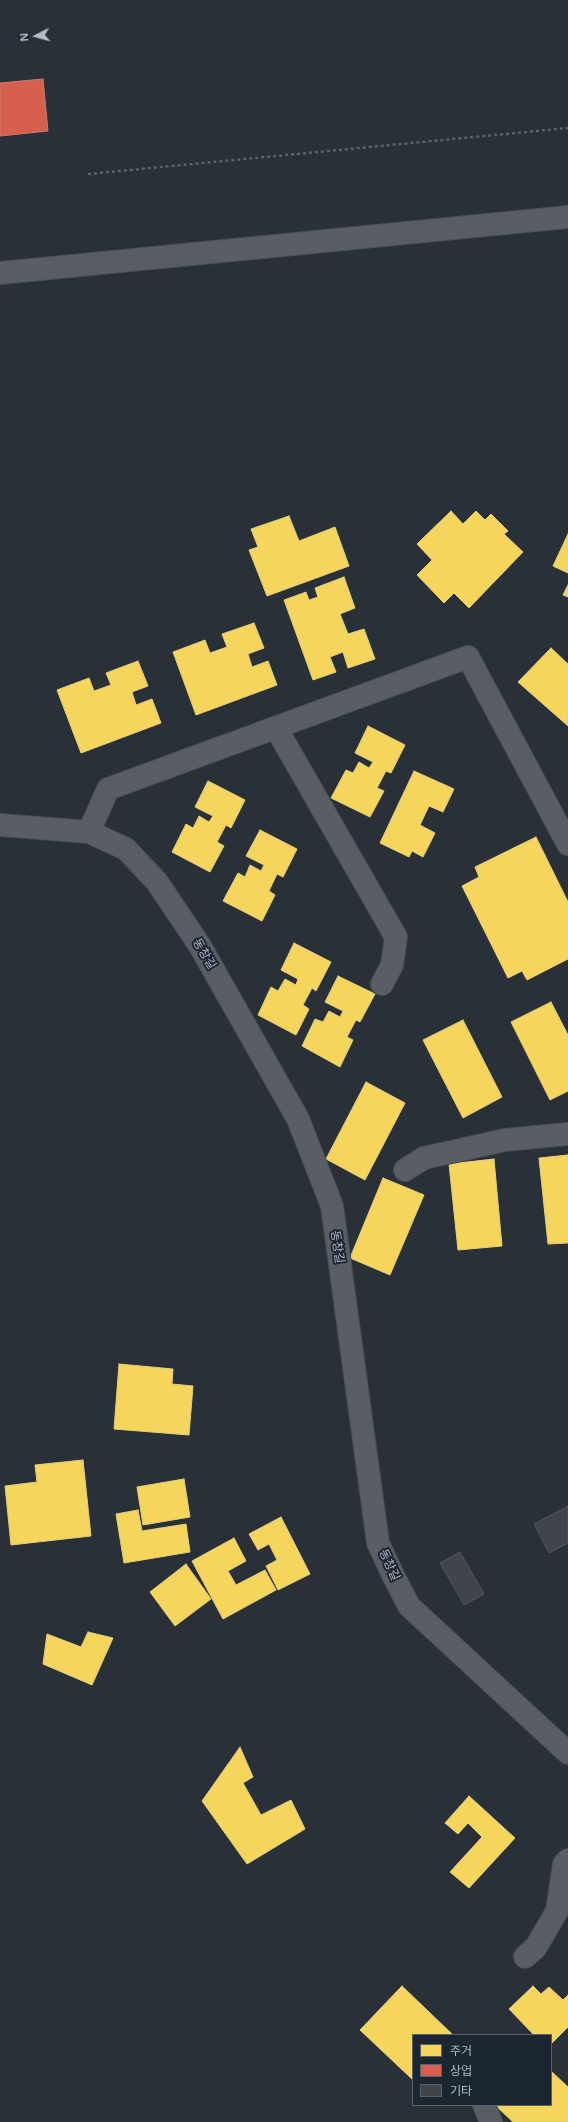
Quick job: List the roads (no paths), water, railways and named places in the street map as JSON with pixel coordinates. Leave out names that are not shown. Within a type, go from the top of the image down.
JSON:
[{"type":"street","points":[[0,273],[568,217]]},
{"type":"street","points":[[89,832],[108,789],[468,657],[568,844]]},
{"type":"street","points":[[276,728],[396,937],[392,965],[382,984]]},
{"type":"street","name":"동창길","points":[[0,825],[89,832],[126,849],[157,882],[200,946],[298,1119],[332,1206],[378,1542],[393,1575],[410,1606],[568,1753]]},
{"type":"street","points":[[405,1170],[424,1158],[432,1156],[505,1140],[568,1134]]},
{"type":"street","points":[[525,1957],[536,1947],[557,1911],[564,1864],[568,1860]]},
{"type":"street","points":[[484,2106],[491,2122]]}]
